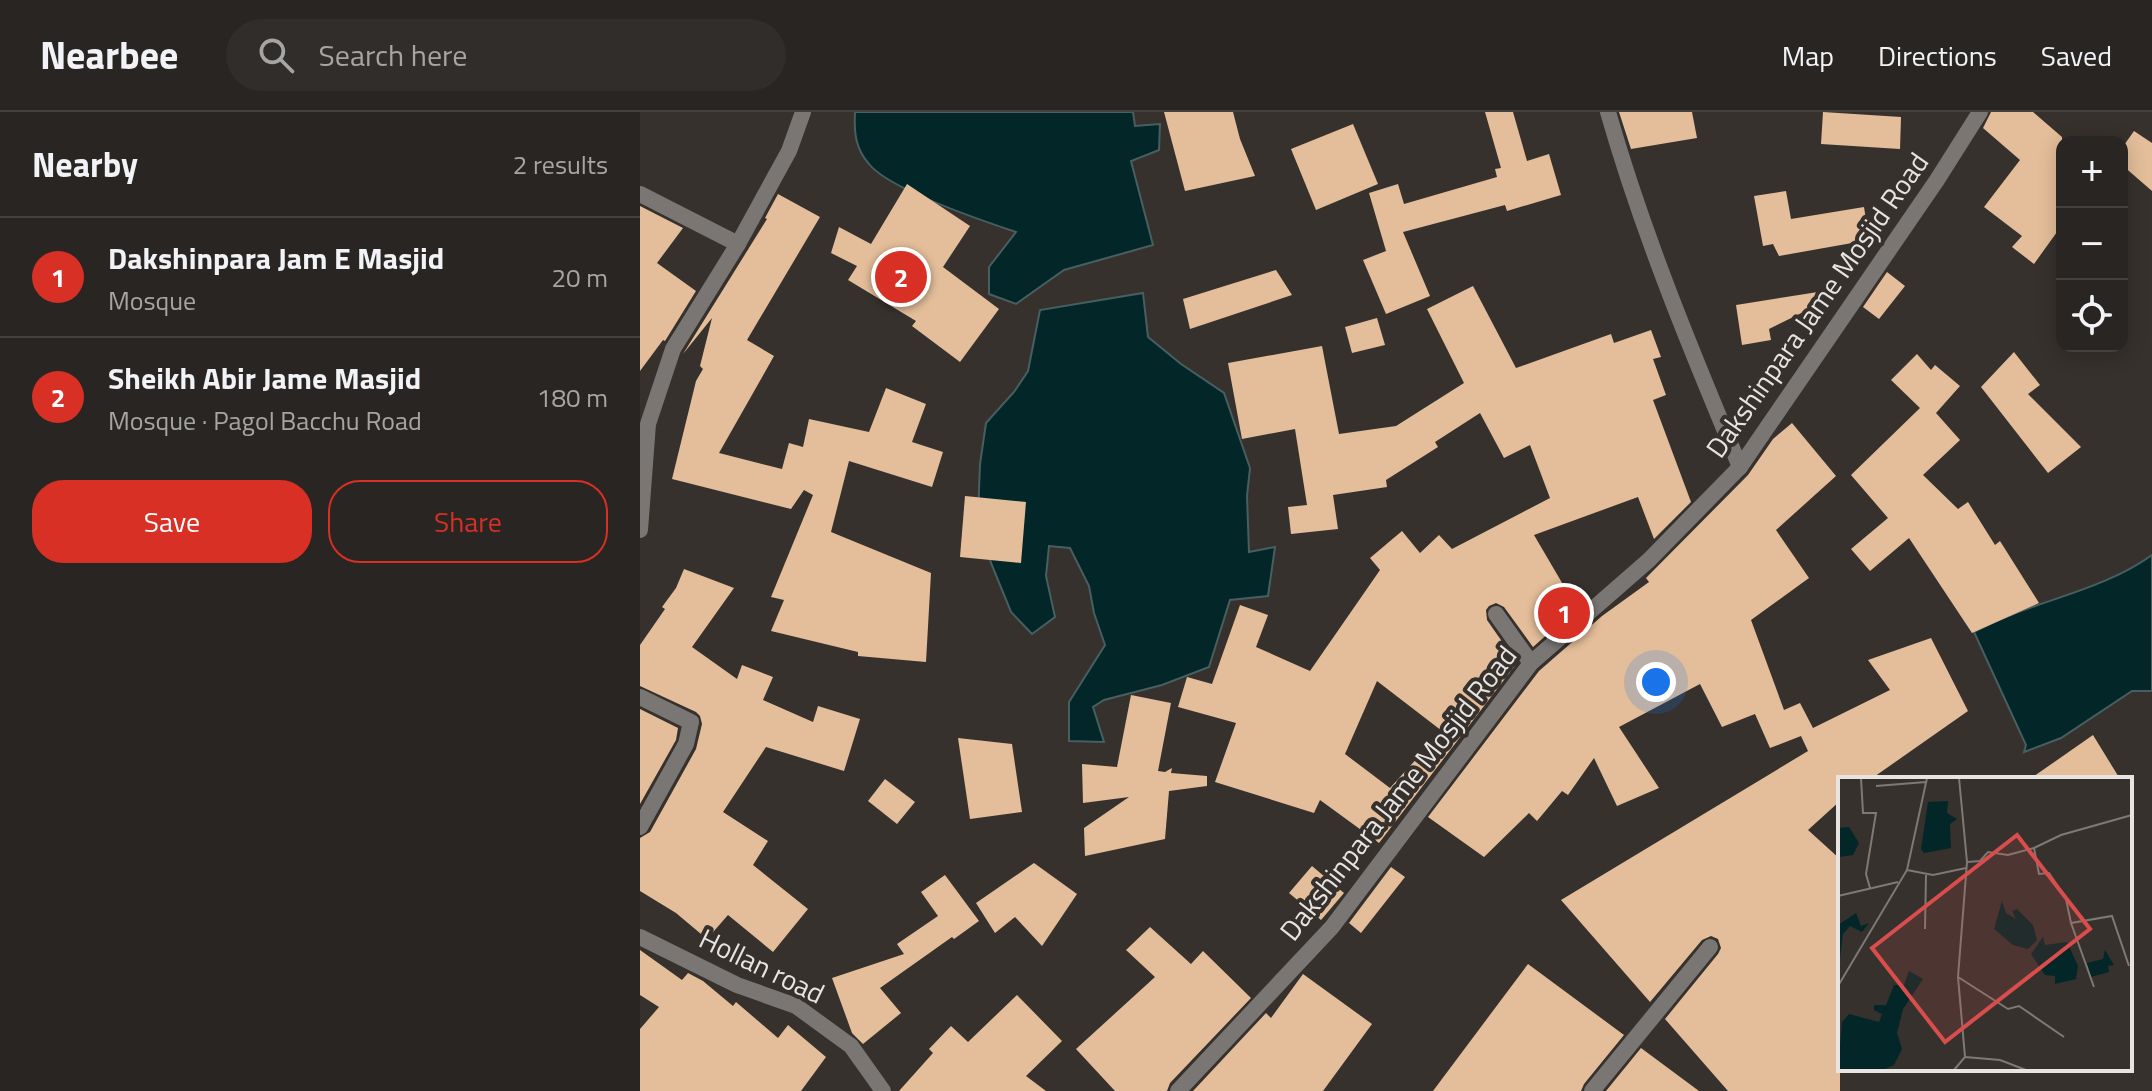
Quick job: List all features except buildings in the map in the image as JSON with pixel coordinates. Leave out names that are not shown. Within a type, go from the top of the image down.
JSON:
[{"type":"street","points":[[640,530],[648,424],[673,349],[738,244],[789,151],[803,112]]},
{"type":"street","points":[[1608,112],[1628,182],[1677,315],[1740,467]]},
{"type":"street","name":"Dakshinpara Jame Mosjid Road","points":[[1178,1091],[1332,927],[1531,663],[1649,560],[1740,467],[1937,180],[1980,112]]},
{"type":"street","points":[[640,194],[738,244]]},
{"type":"street","points":[[1496,614],[1531,663]]},
{"type":"street","points":[[640,697],[691,722],[686,744],[640,827]]},
{"type":"street","name":"Hollan road","points":[[640,937],[737,985],[796,1006],[851,1046],[883,1091]]},
{"type":"street","points":[[1592,1091],[1710,947]]},
{"type":"water","points":[[855,112],[1133,112],[1135,126],[1160,124],[1159,150],[1131,161],[1153,245],[1064,270],[1016,304],[989,294],[989,267],[1016,232],[916,194],[880,174],[864,158],[858,146]]},
{"type":"water","points":[[1143,293],[1148,337],[1224,393],[1250,468],[1247,496],[1249,552],[1275,547],[1268,596],[1230,600],[1209,667],[1162,685],[1104,700],[1093,707],[1104,742],[1069,741],[1069,702],[1105,645],[1089,586],[1070,548],[1049,546],[1046,576],[1055,617],[1032,634],[1011,612],[991,563],[978,516],[980,464],[986,423],[1028,371],[1040,310]]},
{"type":"water","points":[[2152,555],[2152,691],[2132,691],[2061,738],[2024,752],[2026,745],[1974,632],[2018,612],[2110,579]]},
{"type":"place","name":"Sheikh Abir Jame Masjid","points":[[901,277]]},
{"type":"place","name":"Dakshinpara Jam E Masjid","points":[[1564,613]]}]
